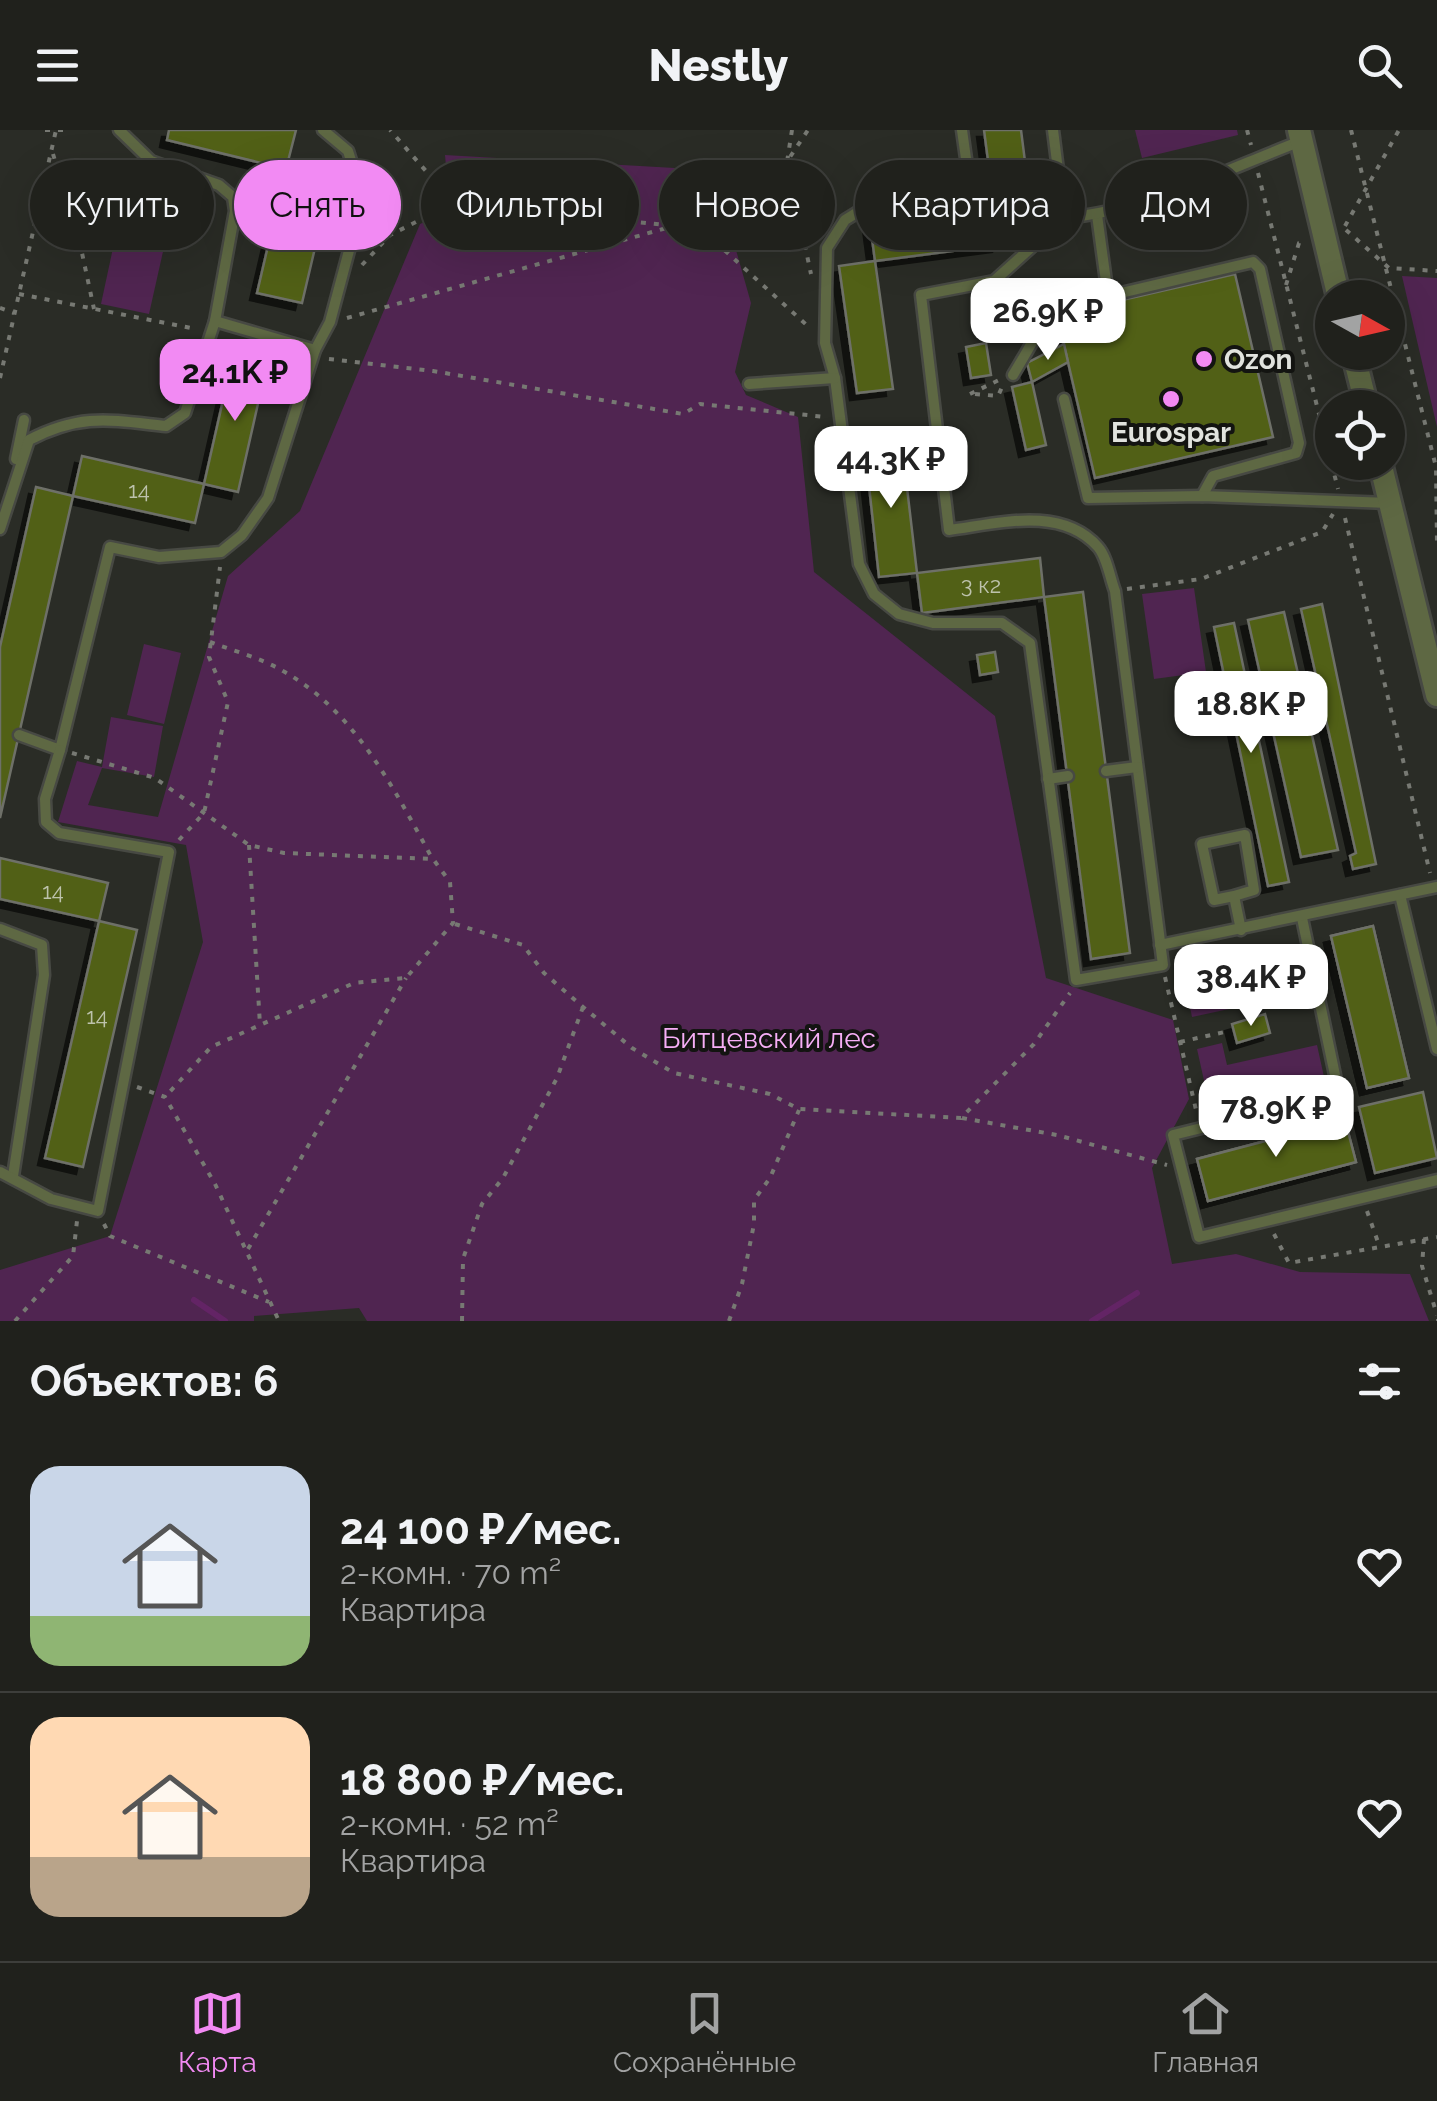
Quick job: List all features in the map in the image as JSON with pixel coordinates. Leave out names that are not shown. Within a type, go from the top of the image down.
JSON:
[{"type":"street","points":[[1301,136],[1336,280]]},
{"type":"street","points":[[1384,480],[1437,695]]},
{"type":"lane","points":[[9,492],[29,440],[57,426],[91,417],[166,426],[186,413],[215,321],[235,211],[233,197],[219,186],[151,161],[119,130]]},
{"type":"lane","points":[[0,1172],[51,1199],[98,1211],[169,852],[59,833],[46,822],[45,799],[110,547],[159,557],[222,552],[242,535],[268,498],[315,350],[330,322],[363,198],[348,151],[323,130]]},
{"type":"lane","points":[[962,130],[970,187],[878,199],[846,220],[828,248],[826,342],[835,378],[859,564],[874,594],[899,614],[933,623],[1002,623],[1030,643],[1076,980],[1162,965],[1115,591],[1099,548],[1072,529],[1032,519],[949,530],[920,295],[994,281],[1028,250]]},
{"type":"lane","points":[[1053,130],[1057,160]]},
{"type":"lane","points":[[1085,216],[1098,215],[1301,136]]},
{"type":"lane","points":[[1098,215],[1108,296],[1253,262],[1260,270],[1299,444],[1296,454],[1213,476],[1202,496]]},
{"type":"lane","points":[[1011,376],[1053,309],[1072,298],[1106,290]]},
{"type":"lane","points":[[215,321],[315,350]]},
{"type":"lane","points":[[749,384],[835,378]]},
{"type":"lane","points":[[1064,400],[1088,498],[1202,496],[1390,503]]},
{"type":"lane","points":[[0,529],[24,420]]},
{"type":"lane","points":[[19,735],[60,750]]},
{"type":"lane","points":[[1106,771],[1137,767]]},
{"type":"lane","points":[[1048,779],[1068,776]]},
{"type":"lane","points":[[1245,835],[1254,890],[1234,896],[1214,900],[1202,844],[1245,835]]},
{"type":"lane","points":[[1160,945],[1437,887]]},
{"type":"lane","points":[[1400,895],[1437,1048]]},
{"type":"lane","points":[[1234,896],[1241,930]]},
{"type":"lane","points":[[1302,918],[1339,1094],[1172,1136],[1199,1237],[1437,1180]]},
{"type":"lane","points":[[0,929],[42,945],[44,975],[13,1176]]},
{"type":"path","points":[[0,378],[58,131],[45,130]]},
{"type":"path","points":[[390,130],[421,166]]},
{"type":"path","points":[[787,160],[792,130]]},
{"type":"path","points":[[788,160],[808,130]]},
{"type":"path","points":[[1351,130],[1436,467],[1437,545]]},
{"type":"path","points":[[1344,228],[1399,130]]},
{"type":"path","points":[[51,150],[79,239],[94,309]]},
{"type":"path","points":[[360,268],[390,235],[421,220]]},
{"type":"path","points":[[346,301],[340,320],[659,230]]},
{"type":"path","points":[[723,250],[826,342]]},
{"type":"path","points":[[805,250],[811,277]]},
{"type":"path","points":[[994,281],[1072,298]]},
{"type":"path","points":[[18,294],[185,327]]},
{"type":"path","points":[[0,308],[14,313]]},
{"type":"path","points":[[330,346],[325,359],[433,371],[662,411],[683,414],[700,404],[716,404],[840,419]]},
{"type":"path","points":[[1011,376],[998,396],[970,394],[995,382],[1011,376]]},
{"type":"path","points":[[1115,591],[1200,579],[1322,532],[1342,502]]},
{"type":"path","points":[[169,852],[204,813],[228,702],[209,657],[222,552]]},
{"type":"path","points":[[210,642],[284,671],[335,711],[390,778],[433,859],[450,882],[453,923],[406,978],[248,1249]]},
{"type":"path","points":[[60,750],[155,778],[249,845],[284,853],[433,859]]},
{"type":"path","points":[[249,845],[260,1025]]},
{"type":"path","points":[[453,923],[523,945],[544,973],[583,1007],[632,1048],[674,1073],[770,1094],[799,1109],[961,1118],[1057,1135],[1181,1168]]},
{"type":"path","points":[[1162,965],[1200,1128]]},
{"type":"path","points":[[166,1097],[211,1047],[354,983],[406,978]]},
{"type":"path","points":[[961,1118],[1034,1044],[1062,1008],[1076,980]]},
{"type":"path","points":[[462,1321],[462,1259],[482,1204],[502,1178],[556,1078],[583,1007]]},
{"type":"path","points":[[1180,1042],[1228,1030]]},
{"type":"path","points":[[123,1082],[166,1097],[248,1249],[279,1321]]},
{"type":"path","points":[[729,1321],[742,1284],[754,1224],[754,1200],[770,1178],[799,1109]]},
{"type":"path","points":[[1362,1198],[1379,1244]]},
{"type":"path","points":[[15,1321],[73,1256],[78,1206]]},
{"type":"path","points":[[98,1211],[110,1236],[272,1303]]},
{"type":"path","points":[[1267,1220],[1289,1263],[1379,1244],[1437,1238]]},
{"type":"path","points":[[1424,1240],[1422,1266],[1437,1319]]},
{"type":"green space","points":[[1135,130],[1237,130],[1238,135],[1142,158]]},
{"type":"green space","name":"Битцевский лес","points":[[445,155],[533,160],[445,160]]},
{"type":"green space","name":"Битцевский лес","points":[[639,166],[659,167],[659,250],[736,250],[751,303],[735,372],[746,395],[798,417],[814,572],[995,716],[1046,978],[1173,1020],[1189,1099],[1152,1168],[1172,1264],[1236,1254],[1300,1272],[1410,1274],[1429,1321],[367,1321],[359,1308],[254,1316],[254,1321],[0,1321],[0,1270],[110,1236],[203,942],[186,845],[58,822],[77,761],[102,767],[111,717],[163,726],[154,777],[102,768],[88,805],[158,817],[228,576],[300,511],[420,224],[421,250],[639,250]]},
{"type":"green space","points":[[113,250],[163,250],[149,314],[101,304]]},
{"type":"green space","points":[[1402,276],[1437,278],[1437,427],[1405,280]]},
{"type":"green space","points":[[1194,588],[1206,672],[1154,679],[1142,594]]},
{"type":"green space","points":[[144,644],[181,653],[164,724],[127,715]]},
{"type":"green space","points":[[1264,946],[1276,999],[1192,1017],[1181,963]]},
{"type":"green space","points":[[1222,1043],[1227,1065],[1317,1045],[1326,1086],[1211,1112],[1197,1049]]},
{"type":"building","points":[[169,130],[296,130],[288,160],[249,160],[167,140]]},
{"type":"building","points":[[984,130],[1021,130],[1025,160],[988,160]]},
{"type":"building","points":[[267,250],[314,250],[302,303],[257,293]]},
{"type":"building","points":[[874,250],[960,250],[875,261]]},
{"type":"building","points":[[875,261],[893,389],[857,393],[839,266]]},
{"type":"building","name":"Eurospar","points":[[1235,274],[1273,437],[1095,478],[1057,315]]},
{"type":"building","points":[[986,343],[991,375],[971,378],[966,347]]},
{"type":"building","points":[[1064,344],[1068,362],[1032,382],[1027,363]]},
{"type":"building","points":[[233,356],[267,364],[238,492],[204,484]]},
{"type":"building","points":[[1032,382],[1046,445],[1026,450],[1012,387]]},
{"type":"building","points":[[902,445],[917,573],[879,577],[865,449]]},
{"type":"building","points":[[82,456],[204,484],[195,523],[73,496]]},
{"type":"building","points":[[36,487],[73,496],[0,818],[0,647]]},
{"type":"building","points":[[1040,558],[1044,597],[922,613],[917,573]]},
{"type":"building","points":[[1083,592],[1130,953],[1091,959],[1044,597]]},
{"type":"building","points":[[1322,604],[1376,864],[1353,869],[1350,856],[1356,853],[1301,609]]},
{"type":"building","points":[[1284,612],[1338,850],[1301,857],[1248,620]]},
{"type":"building","points":[[1234,623],[1289,882],[1268,886],[1214,627]]},
{"type":"building","points":[[995,652],[998,672],[980,675],[977,655]]},
{"type":"building","points":[[0,858],[108,883],[99,921],[0,899]]},
{"type":"building","points":[[99,921],[137,930],[83,1167],[45,1158]]},
{"type":"building","points":[[1373,926],[1409,1078],[1367,1088],[1331,936]]},
{"type":"building","points":[[1373,926],[1409,1078],[1367,1088],[1331,936]]},
{"type":"building","points":[[1265,1014],[1270,1033],[1237,1043],[1232,1024]]},
{"type":"building","points":[[1423,1092],[1437,1158],[1375,1173],[1359,1107]]},
{"type":"building","points":[[1345,1120],[1356,1162],[1208,1201],[1197,1159]]},
{"type":"building","points":[[1345,1120],[1356,1162],[1208,1201],[1197,1159]]},
{"type":"waterway","points":[[1092,1321],[1137,1293]]},
{"type":"waterway","points":[[194,1300],[225,1321]]},
{"type":"place","name":"Ozon","points":[[1204,359]]},
{"type":"place","name":"Eurospar","points":[[1171,399]]}]
